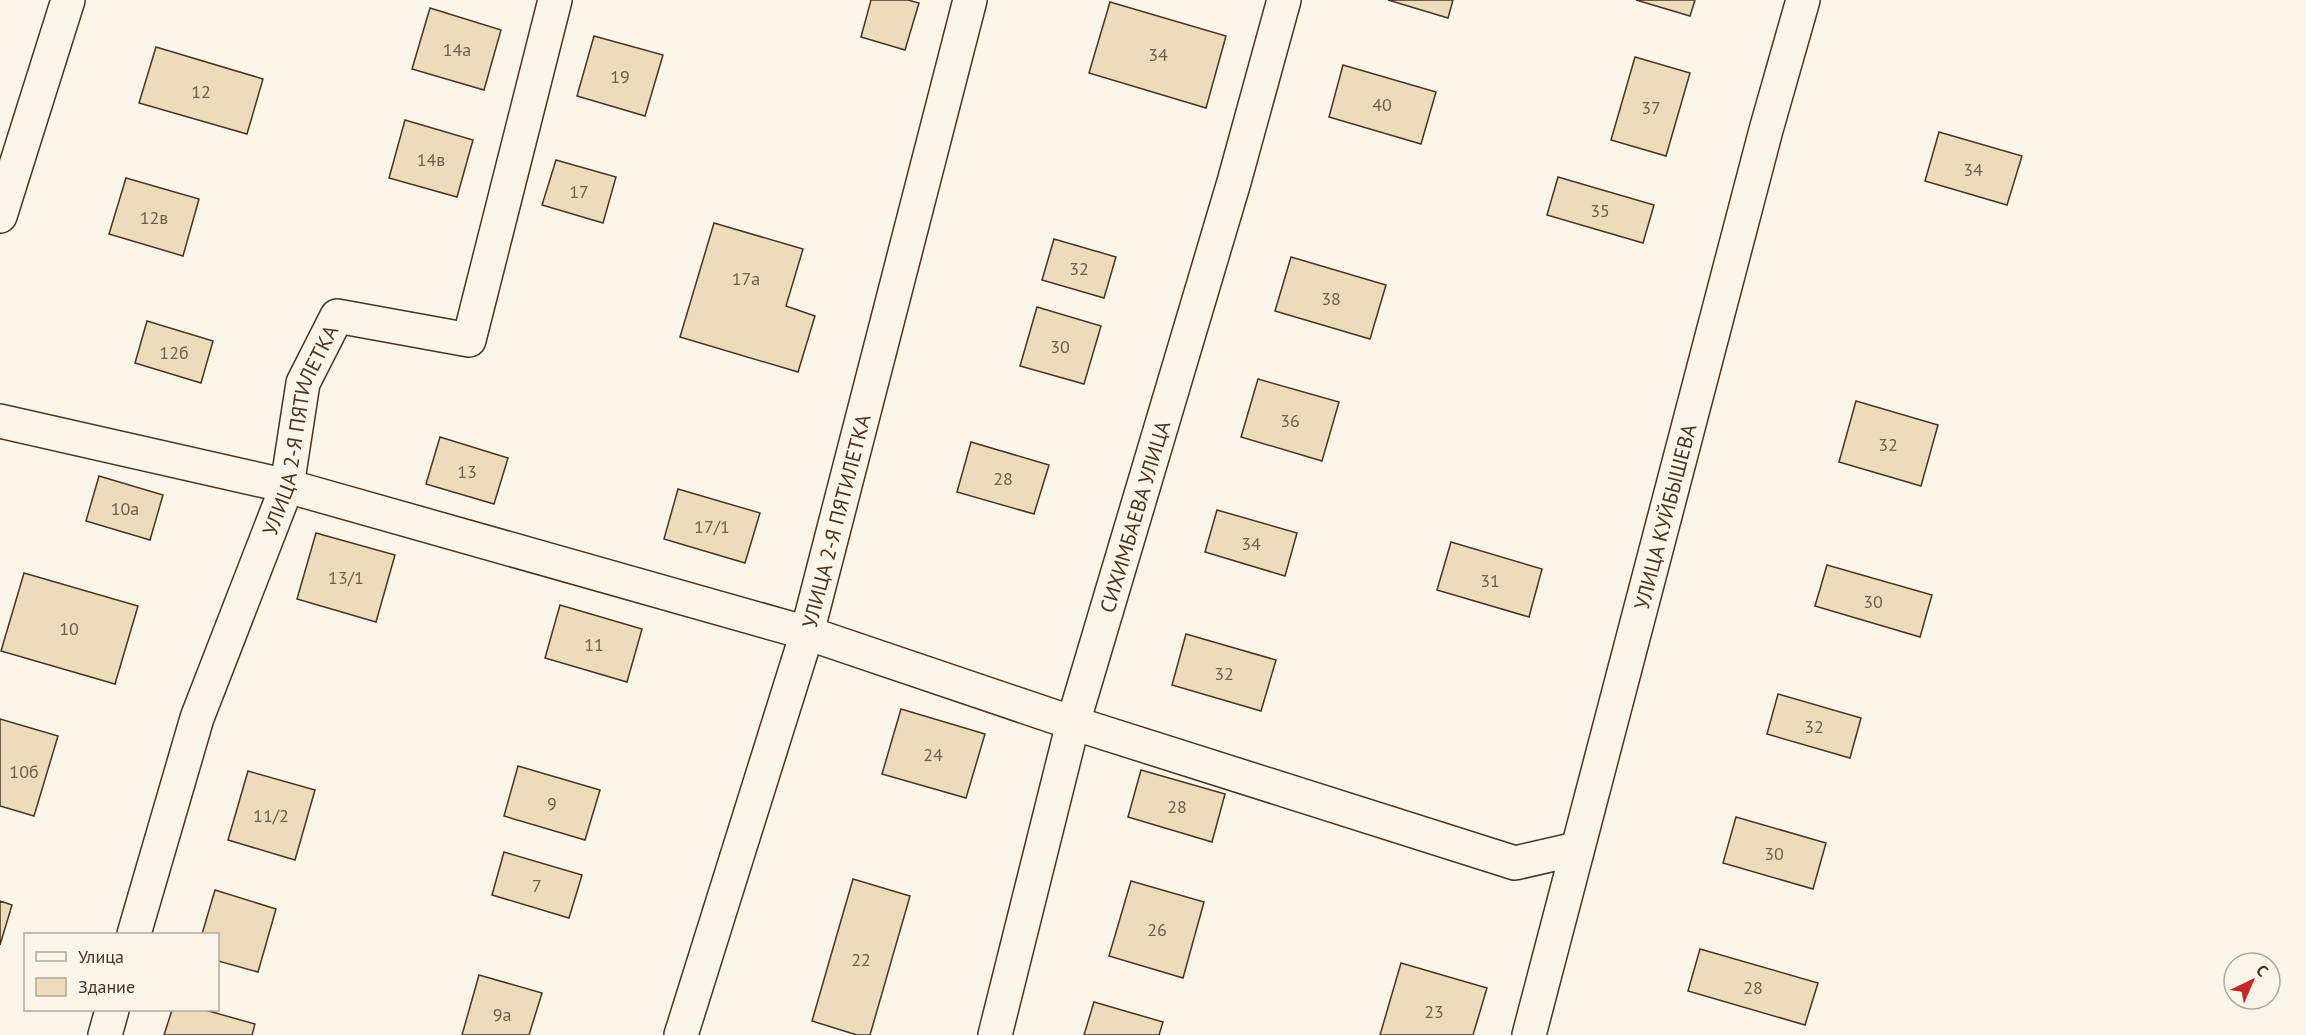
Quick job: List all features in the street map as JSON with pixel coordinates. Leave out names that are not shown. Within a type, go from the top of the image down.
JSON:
[{"type":"street","points":[[0,216],[68,0]]},
{"type":"street","name":"УЛИЦА 2-Я ПЯТИЛЕТКА","points":[[134,933],[197,718],[287,486],[303,383],[337,316],[470,340],[555,0]]},
{"type":"street","name":"УЛИЦА 2-Я ПЯТИЛЕТКА","points":[[681,1035],[807,633],[970,0]]},
{"type":"street","name":"СИХИМБАЕВА УЛИЦА","points":[[995,1035],[1073,723],[1234,182],[1284,0]]},
{"type":"street","name":"УЛИЦА КУЙБЫШЕВА","points":[[1529,1035],[1766,130],[1803,0]]},
{"type":"street","points":[[0,421],[287,486],[807,633],[1073,723],[1259,779],[1515,862],[1576,849]]},
{"type":"street","points":[[105,1035],[112,1011]]},
{"type":"building","points":[[871,0],[908,0],[919,3],[905,50],[861,37]]},
{"type":"building","points":[[1388,0],[1453,0],[1448,18]]},
{"type":"building","points":[[1636,0],[1695,0],[1690,16]]},
{"type":"building","points":[[1110,2],[1226,36],[1206,108],[1089,73]]},
{"type":"building","points":[[430,8],[501,30],[484,90],[412,69]]},
{"type":"building","points":[[594,36],[663,55],[645,116],[577,96]]},
{"type":"building","points":[[156,47],[263,79],[247,134],[139,103]]},
{"type":"building","points":[[1635,57],[1690,73],[1666,156],[1611,140]]},
{"type":"building","points":[[1343,65],[1436,92],[1421,144],[1329,117]]},
{"type":"building","points":[[405,120],[473,140],[457,197],[389,178]]},
{"type":"building","points":[[1939,132],[2022,156],[2007,205],[1925,181]]},
{"type":"building","points":[[556,160],[616,177],[603,223],[542,205]]},
{"type":"building","points":[[1558,177],[1654,205],[1643,243],[1547,215]]},
{"type":"building","points":[[126,178],[199,199],[183,256],[109,234]]},
{"type":"building","points":[[714,223],[803,249],[786,306],[815,316],[798,372],[680,337]]},
{"type":"building","points":[[1054,239],[1116,257],[1104,298],[1042,280]]},
{"type":"building","points":[[1291,257],[1386,285],[1370,339],[1275,311]]},
{"type":"building","points":[[1037,307],[1101,326],[1084,384],[1020,366]]},
{"type":"building","points":[[147,321],[213,341],[201,383],[135,363]]},
{"type":"building","points":[[1258,379],[1339,402],[1322,461],[1241,437]]},
{"type":"building","points":[[1856,401],[1938,425],[1921,486],[1839,462]]},
{"type":"building","points":[[440,437],[508,458],[494,504],[426,484]]},
{"type":"building","points":[[971,442],[1049,465],[1034,514],[957,492]]},
{"type":"building","points":[[99,476],[163,495],[150,540],[86,521]]},
{"type":"building","points":[[678,489],[760,513],[745,563],[664,539]]},
{"type":"building","points":[[1217,510],[1297,533],[1285,576],[1205,552]]},
{"type":"building","points":[[316,533],[395,555],[376,622],[297,599]]},
{"type":"building","points":[[1451,542],[1542,569],[1529,617],[1437,590]]},
{"type":"building","points":[[1827,565],[1932,595],[1920,637],[1815,606]]},
{"type":"building","points":[[24,573],[138,606],[115,684],[1,651]]},
{"type":"building","points":[[560,605],[642,629],[627,682],[545,658]]},
{"type":"building","points":[[1186,634],[1276,660],[1261,711],[1172,685]]},
{"type":"building","points":[[1778,694],[1861,718],[1850,758],[1767,734]]},
{"type":"building","points":[[901,709],[985,734],[966,798],[882,774]]},
{"type":"building","points":[[0,719],[58,736],[34,816],[0,806]]},
{"type":"building","points":[[518,766],[600,790],[585,840],[504,816]]},
{"type":"building","points":[[1141,770],[1225,794],[1212,842],[1128,817]]},
{"type":"building","points":[[248,771],[315,790],[295,860],[228,840]]},
{"type":"building","points":[[1736,817],[1826,843],[1813,889],[1723,863]]},
{"type":"building","points":[[504,852],[582,875],[569,918],[492,895]]},
{"type":"building","points":[[853,879],[910,896],[870,1035],[857,1035],[812,1021]]},
{"type":"building","points":[[1131,881],[1204,902],[1183,978],[1109,956]]},
{"type":"building","points":[[215,890],[276,909],[258,972],[219,961],[219,933],[202,933]]},
{"type":"building","points":[[0,901],[12,905],[0,945]]},
{"type":"building","points":[[1700,949],[1818,983],[1805,1025],[1688,991]]},
{"type":"building","points":[[1401,963],[1487,988],[1473,1035],[1380,1035]]},
{"type":"building","points":[[479,975],[542,993],[529,1035],[462,1035]]},
{"type":"building","points":[[1094,1002],[1163,1022],[1159,1035],[1084,1035]]},
{"type":"building","points":[[172,1011],[209,1011],[255,1024],[252,1035],[164,1035]]}]
